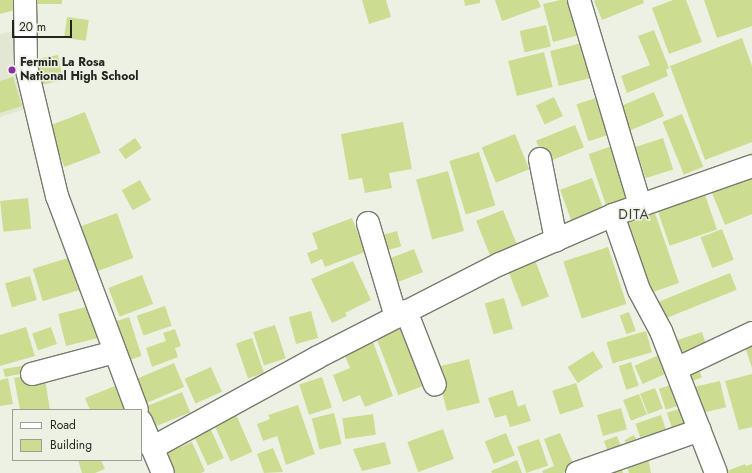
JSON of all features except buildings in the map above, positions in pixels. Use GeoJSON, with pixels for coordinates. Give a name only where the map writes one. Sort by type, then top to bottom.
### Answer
{"type":"FeatureCollection","features":[{"type":"Feature","properties":{"kind":"street"},"geometry":{"type":"LineString","coordinates":[[25,0],[24,16],[26,66],[57,196],[114,352],[137,409]]}},
{"type":"Feature","properties":{"kind":"street"},"geometry":{"type":"LineString","coordinates":[[579,0],[640,205]]}},
{"type":"Feature","properties":{"kind":"street"},"geometry":{"type":"LineString","coordinates":[[540,159],[556,240]]}},
{"type":"Feature","properties":{"kind":"street"},"geometry":{"type":"LineString","coordinates":[[152,448],[318,357],[500,264],[614,215],[752,166]]}},
{"type":"Feature","properties":{"kind":"street"},"geometry":{"type":"LineString","coordinates":[[614,215],[638,290],[661,331],[716,473]]}},
{"type":"Feature","properties":{"kind":"street"},"geometry":{"type":"LineString","coordinates":[[368,223],[401,314],[435,385]]}},
{"type":"Feature","properties":{"kind":"street"},"geometry":{"type":"LineString","coordinates":[[676,369],[752,333]]}},
{"type":"Feature","properties":{"kind":"street"},"geometry":{"type":"LineString","coordinates":[[32,374],[114,352]]}},
{"type":"Feature","properties":{"kind":"street"},"geometry":{"type":"LineString","coordinates":[[142,423],[163,473]]}},
{"type":"Feature","properties":{"kind":"street"},"geometry":{"type":"LineString","coordinates":[[577,473],[700,430]]}},
{"type":"Feature","properties":{"kind":"shaded area","name":"Fermin La Rosa National High School"},"geometry":{"type":"Polygon","coordinates":[[[17,30],[32,107],[0,117],[0,34],[17,30]]]}},
{"type":"Feature","properties":{"kind":"place","name":"Fermin La Rosa National High School"},"geometry":{"type":"Point","coordinates":[12,70]}},
{"type":"Feature","properties":{"kind":"district","name":"DITA"},"geometry":{"type":"Point","coordinates":[634,214]}}]}
